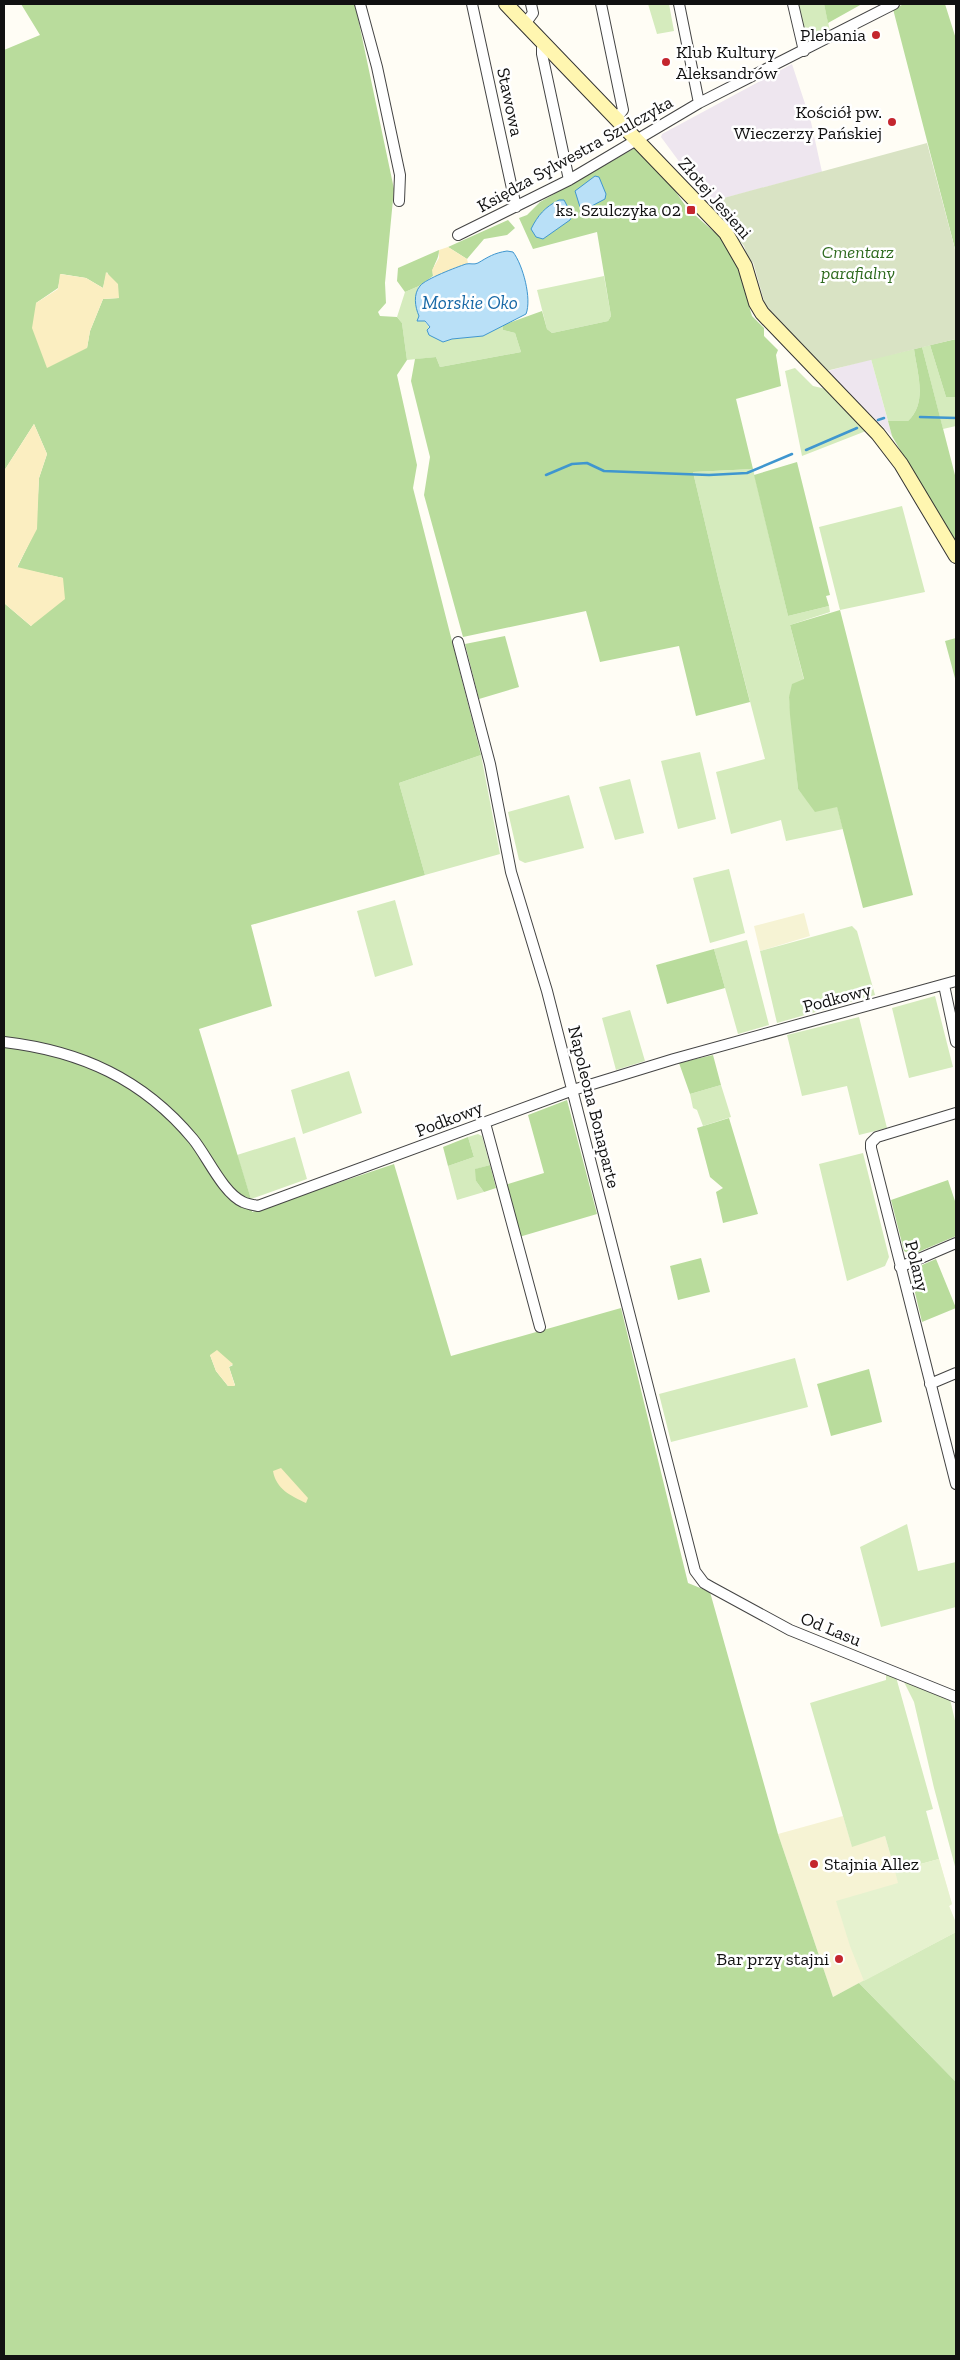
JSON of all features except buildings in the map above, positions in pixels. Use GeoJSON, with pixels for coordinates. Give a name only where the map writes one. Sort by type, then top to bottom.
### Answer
{"type":"FeatureCollection","features":[{"type":"Feature","properties":{"kind":"street"},"geometry":{"type":"LineString","coordinates":[[360,4],[377,67],[400,175],[399,202]]}},
{"type":"Feature","properties":{"kind":"street","name":"Stawowa"},"geometry":{"type":"LineString","coordinates":[[472,4],[516,207]]}},
{"type":"Feature","properties":{"kind":"street","name":"Złotej Jesieni"},"geometry":{"type":"LineString","coordinates":[[506,4],[726,233],[745,266],[759,308],[878,434],[904,470],[956,556]]}},
{"type":"Feature","properties":{"kind":"street"},"geometry":{"type":"LineString","coordinates":[[525,24],[533,13],[531,4]]}},
{"type":"Feature","properties":{"kind":"street"},"geometry":{"type":"LineString","coordinates":[[600,4],[623,110],[616,119]]}},
{"type":"Feature","properties":{"kind":"street"},"geometry":{"type":"LineString","coordinates":[[679,4],[699,103]]}},
{"type":"Feature","properties":{"kind":"street"},"geometry":{"type":"LineString","coordinates":[[792,4],[804,51]]}},
{"type":"Feature","properties":{"kind":"street","name":"Księdza Sylwestra Szulczyka"},"geometry":{"type":"LineString","coordinates":[[458,235],[569,180],[636,140],[652,133],[699,103],[804,51],[874,9],[894,4]]}},
{"type":"Feature","properties":{"kind":"street"},"geometry":{"type":"LineString","coordinates":[[546,45],[542,48],[542,54],[569,180]]}},
{"type":"Feature","properties":{"kind":"street","name":"Napoleona Bonaparte"},"geometry":{"type":"LineString","coordinates":[[458,642],[490,764],[511,872],[547,990],[693,1565],[700,1579]]}},
{"type":"Feature","properties":{"kind":"street","name":"Podkowy"},"geometry":{"type":"LineString","coordinates":[[4,1042],[63,1052],[101,1067],[139,1089],[161,1106],[194,1140],[229,1190],[242,1202],[258,1206],[573,1090],[674,1059],[956,982]]}},
{"type":"Feature","properties":{"kind":"street"},"geometry":{"type":"LineString","coordinates":[[944,985],[956,1042]]}},
{"type":"Feature","properties":{"kind":"street","name":"Polany"},"geometry":{"type":"LineString","coordinates":[[956,1113],[877,1138],[872,1143],[900,1267],[956,1484]]}},
{"type":"Feature","properties":{"kind":"street"},"geometry":{"type":"LineString","coordinates":[[485,1123],[540,1328]]}},
{"type":"Feature","properties":{"kind":"street"},"geometry":{"type":"LineString","coordinates":[[900,1267],[956,1243]]}},
{"type":"Feature","properties":{"kind":"street"},"geometry":{"type":"LineString","coordinates":[[930,1384],[956,1373]]}},
{"type":"Feature","properties":{"kind":"street","name":"Od Lasu"},"geometry":{"type":"LineString","coordinates":[[700,1579],[711,1587],[790,1630],[956,1697]]}},
{"type":"Feature","properties":{"kind":"shaded area"},"geometry":{"type":"Polygon","coordinates":[[[792,64],[811,122],[822,172],[709,202],[661,137],[662,134],[792,64]]]}},
{"type":"Feature","properties":{"kind":"shaded area"},"geometry":{"type":"Polygon","coordinates":[[[871,359],[892,436],[828,371],[871,359]]]}},
{"type":"Feature","properties":{"kind":"shaded area"},"geometry":{"type":"Polygon","coordinates":[[[804,913],[810,936],[760,951],[754,926],[804,913]]]}},
{"type":"Feature","properties":{"kind":"shaded area"},"geometry":{"type":"Polygon","coordinates":[[[843,1816],[852,1846],[885,1836],[895,1871],[939,1859],[952,1904],[949,1906],[956,1923],[956,1932],[833,1997],[778,1834],[843,1816]]]}},
{"type":"Feature","properties":{"kind":"green space"},"geometry":{"type":"Polygon","coordinates":[[[21,4],[355,4],[394,189],[385,283],[386,303],[378,312],[380,316],[397,317],[402,323],[407,360],[397,375],[417,465],[413,488],[481,755],[399,783],[425,875],[251,925],[272,1006],[199,1029],[251,1199],[252,1212],[394,1164],[451,1356],[621,1308],[688,1583],[710,1592],[778,1834],[833,1997],[859,1983],[956,2082],[956,2356],[4,2356],[4,603],[31,626],[63,578],[17,568],[36,529],[39,478],[47,454],[34,424],[4,471],[4,50],[40,35],[21,4]],[[107,272],[103,288],[86,278],[61,274],[58,288],[36,303],[87,348],[90,331],[103,299],[119,298],[107,272]],[[210,1355],[216,1371],[228,1386],[235,1385],[229,1367],[233,1365],[210,1355]]]}},
{"type":"Feature","properties":{"kind":"green space"},"geometry":{"type":"Polygon","coordinates":[[[648,4],[669,4],[674,31],[657,34],[648,4]]]}},
{"type":"Feature","properties":{"kind":"green space"},"geometry":{"type":"Polygon","coordinates":[[[797,4],[824,4],[830,31],[807,43],[797,4]]]}},
{"type":"Feature","properties":{"kind":"green space"},"geometry":{"type":"Polygon","coordinates":[[[824,4],[862,4],[828,23],[824,4]]]}},
{"type":"Feature","properties":{"kind":"green space"},"geometry":{"type":"Polygon","coordinates":[[[904,4],[945,4],[956,39],[956,253],[893,9],[904,4]]]}},
{"type":"Feature","properties":{"kind":"green space","name":"Cmentarz parafialny"},"geometry":{"type":"Polygon","coordinates":[[[927,143],[956,253],[956,339],[826,371],[766,308],[753,262],[749,261],[744,246],[709,202],[927,143]]]}},
{"type":"Feature","properties":{"kind":"green space"},"geometry":{"type":"Polygon","coordinates":[[[635,148],[671,185],[687,208],[721,238],[736,262],[752,316],[764,328],[764,336],[778,350],[776,355],[781,386],[736,399],[753,469],[693,472],[750,702],[696,716],[679,646],[600,662],[586,611],[463,637],[424,495],[430,457],[411,381],[415,359],[436,357],[440,367],[521,352],[515,333],[503,330],[503,325],[542,311],[547,329],[552,333],[608,321],[611,316],[597,232],[533,249],[519,218],[527,215],[540,202],[635,148]]]}},
{"type":"Feature","properties":{"kind":"green space"},"geometry":{"type":"Polygon","coordinates":[[[508,220],[515,228],[507,235],[484,239],[467,259],[448,247],[508,220]]]}},
{"type":"Feature","properties":{"kind":"green space"},"geometry":{"type":"Polygon","coordinates":[[[439,250],[433,269],[433,276],[419,286],[405,292],[397,281],[398,268],[439,250]]]}},
{"type":"Feature","properties":{"kind":"green space"},"geometry":{"type":"Polygon","coordinates":[[[604,276],[611,316],[608,321],[552,333],[547,329],[537,290],[604,276]]]}},
{"type":"Feature","properties":{"kind":"green space"},"geometry":{"type":"Polygon","coordinates":[[[419,286],[417,295],[418,310],[426,323],[443,342],[452,339],[483,336],[503,325],[503,330],[515,333],[521,352],[440,367],[436,357],[407,360],[402,323],[397,317],[405,292],[419,286]]]}},
{"type":"Feature","properties":{"kind":"green space"},"geometry":{"type":"Polygon","coordinates":[[[956,339],[956,397],[946,397],[930,345],[956,339]]]}},
{"type":"Feature","properties":{"kind":"green space"},"geometry":{"type":"Polygon","coordinates":[[[930,345],[946,397],[956,397],[956,426],[943,429],[922,347],[930,345]]]}},
{"type":"Feature","properties":{"kind":"green space"},"geometry":{"type":"Polygon","coordinates":[[[922,347],[956,479],[956,546],[892,436],[888,421],[908,421],[918,405],[920,387],[914,349],[922,347]]]}},
{"type":"Feature","properties":{"kind":"green space"},"geometry":{"type":"Polygon","coordinates":[[[914,349],[920,387],[918,405],[908,421],[888,421],[871,359],[914,349]]]}},
{"type":"Feature","properties":{"kind":"green space"},"geometry":{"type":"Polygon","coordinates":[[[795,368],[813,386],[826,389],[866,431],[802,456],[785,371],[795,368]]]}},
{"type":"Feature","properties":{"kind":"green space"},"geometry":{"type":"Polygon","coordinates":[[[797,462],[830,595],[826,596],[829,606],[788,616],[754,475],[797,462]]]}},
{"type":"Feature","properties":{"kind":"green space"},"geometry":{"type":"Polygon","coordinates":[[[753,469],[788,616],[829,606],[830,612],[790,625],[804,680],[789,697],[798,789],[806,799],[837,806],[843,829],[786,841],[781,820],[731,834],[716,772],[765,759],[719,582],[693,472],[753,469]]]}},
{"type":"Feature","properties":{"kind":"green space"},"geometry":{"type":"Polygon","coordinates":[[[902,506],[925,592],[840,610],[819,527],[902,506]]]}},
{"type":"Feature","properties":{"kind":"green space"},"geometry":{"type":"Polygon","coordinates":[[[840,610],[913,895],[863,908],[837,807],[815,812],[798,789],[790,715],[789,697],[792,684],[804,679],[790,625],[840,610]]]}},
{"type":"Feature","properties":{"kind":"green space"},"geometry":{"type":"Polygon","coordinates":[[[505,636],[519,687],[479,699],[465,644],[505,636]]]}},
{"type":"Feature","properties":{"kind":"green space"},"geometry":{"type":"Polygon","coordinates":[[[956,638],[956,682],[945,641],[956,638]]]}},
{"type":"Feature","properties":{"kind":"green space"},"geometry":{"type":"Polygon","coordinates":[[[700,752],[716,819],[678,829],[661,761],[700,752]]]}},
{"type":"Feature","properties":{"kind":"green space"},"geometry":{"type":"Polygon","coordinates":[[[481,755],[500,854],[425,875],[399,783],[481,755]]]}},
{"type":"Feature","properties":{"kind":"green space"},"geometry":{"type":"Polygon","coordinates":[[[630,779],[644,833],[615,840],[599,787],[630,779]]]}},
{"type":"Feature","properties":{"kind":"green space"},"geometry":{"type":"Polygon","coordinates":[[[569,795],[584,848],[525,863],[519,860],[508,812],[569,795]]]}},
{"type":"Feature","properties":{"kind":"green space"},"geometry":{"type":"Polygon","coordinates":[[[729,869],[745,933],[710,943],[693,878],[729,869]]]}},
{"type":"Feature","properties":{"kind":"green space"},"geometry":{"type":"Polygon","coordinates":[[[395,900],[413,965],[375,977],[357,911],[395,900]]]}},
{"type":"Feature","properties":{"kind":"green space"},"geometry":{"type":"Polygon","coordinates":[[[852,926],[857,931],[875,995],[777,1023],[760,951],[852,926]]]}},
{"type":"Feature","properties":{"kind":"green space"},"geometry":{"type":"Polygon","coordinates":[[[747,940],[769,1025],[738,1034],[714,949],[747,940]]]}},
{"type":"Feature","properties":{"kind":"green space"},"geometry":{"type":"Polygon","coordinates":[[[714,949],[725,988],[667,1004],[656,965],[714,949]]]}},
{"type":"Feature","properties":{"kind":"green space"},"geometry":{"type":"Polygon","coordinates":[[[935,996],[953,1067],[909,1078],[892,1008],[935,996]]]}},
{"type":"Feature","properties":{"kind":"green space"},"geometry":{"type":"Polygon","coordinates":[[[630,1010],[645,1061],[616,1070],[602,1018],[630,1010]]]}},
{"type":"Feature","properties":{"kind":"green space"},"geometry":{"type":"Polygon","coordinates":[[[859,1017],[887,1128],[859,1135],[847,1086],[802,1096],[787,1035],[859,1017]]]}},
{"type":"Feature","properties":{"kind":"green space"},"geometry":{"type":"Polygon","coordinates":[[[713,1055],[721,1085],[690,1094],[679,1063],[713,1055]]]}},
{"type":"Feature","properties":{"kind":"green space"},"geometry":{"type":"Polygon","coordinates":[[[349,1071],[362,1113],[303,1134],[291,1090],[349,1071]]]}},
{"type":"Feature","properties":{"kind":"green space"},"geometry":{"type":"Polygon","coordinates":[[[721,1085],[731,1117],[703,1126],[697,1110],[693,1108],[690,1094],[721,1085]]]}},
{"type":"Feature","properties":{"kind":"green space"},"geometry":{"type":"Polygon","coordinates":[[[567,1100],[597,1214],[519,1237],[505,1185],[544,1173],[528,1115],[567,1100]]]}},
{"type":"Feature","properties":{"kind":"green space"},"geometry":{"type":"Polygon","coordinates":[[[729,1118],[758,1214],[723,1223],[716,1192],[723,1188],[710,1177],[697,1128],[729,1118]]]}},
{"type":"Feature","properties":{"kind":"green space"},"geometry":{"type":"Polygon","coordinates":[[[478,1134],[482,1136],[490,1165],[476,1169],[476,1181],[484,1192],[457,1200],[448,1166],[474,1157],[468,1137],[478,1134]]]}},
{"type":"Feature","properties":{"kind":"green space"},"geometry":{"type":"Polygon","coordinates":[[[295,1137],[307,1179],[251,1199],[237,1155],[295,1137]]]}},
{"type":"Feature","properties":{"kind":"green space"},"geometry":{"type":"Polygon","coordinates":[[[468,1137],[474,1157],[448,1166],[443,1147],[468,1137]]]}},
{"type":"Feature","properties":{"kind":"green space"},"geometry":{"type":"Polygon","coordinates":[[[863,1153],[889,1257],[885,1266],[847,1281],[819,1164],[863,1153]]]}},
{"type":"Feature","properties":{"kind":"green space"},"geometry":{"type":"Polygon","coordinates":[[[490,1165],[496,1188],[484,1192],[476,1181],[475,1169],[490,1165]]]}},
{"type":"Feature","properties":{"kind":"green space"},"geometry":{"type":"Polygon","coordinates":[[[948,1180],[956,1204],[956,1236],[911,1255],[904,1251],[891,1200],[948,1180]]]}},
{"type":"Feature","properties":{"kind":"green space"},"geometry":{"type":"Polygon","coordinates":[[[701,1258],[710,1292],[678,1300],[670,1266],[701,1258]]]}},
{"type":"Feature","properties":{"kind":"green space"},"geometry":{"type":"Polygon","coordinates":[[[936,1259],[956,1308],[922,1322],[911,1276],[915,1268],[936,1259]]]}},
{"type":"Feature","properties":{"kind":"green space"},"geometry":{"type":"Polygon","coordinates":[[[795,1358],[808,1407],[671,1442],[659,1394],[795,1358]]]}},
{"type":"Feature","properties":{"kind":"green space"},"geometry":{"type":"Polygon","coordinates":[[[869,1369],[882,1422],[831,1436],[817,1384],[869,1369]]]}},
{"type":"Feature","properties":{"kind":"green space"},"geometry":{"type":"Polygon","coordinates":[[[907,1524],[918,1571],[956,1562],[956,1607],[881,1627],[860,1547],[907,1524]]]}},
{"type":"Feature","properties":{"kind":"green space"},"geometry":{"type":"Polygon","coordinates":[[[886,1674],[896,1677],[933,1809],[926,1811],[939,1859],[895,1871],[885,1836],[852,1847],[810,1703],[886,1680],[886,1674]]]}},
{"type":"Feature","properties":{"kind":"green space"},"geometry":{"type":"Polygon","coordinates":[[[903,1680],[950,1699],[956,1725],[956,1870],[914,1702],[903,1680]]]}},
{"type":"Feature","properties":{"kind":"green space"},"geometry":{"type":"Polygon","coordinates":[[[939,1859],[952,1904],[949,1906],[956,1923],[956,1932],[864,1981],[850,1946],[836,1901],[898,1883],[895,1871],[939,1859]]]}},
{"type":"Feature","properties":{"kind":"green space"},"geometry":{"type":"Polygon","coordinates":[[[956,1932],[956,2082],[859,1983],[956,1932]]]}},
{"type":"Feature","properties":{"kind":"sand"},"geometry":{"type":"Polygon","coordinates":[[[448,247],[467,259],[468,263],[434,279],[432,270],[439,258],[439,250],[448,247]]]}},
{"type":"Feature","properties":{"kind":"sand"},"geometry":{"type":"Polygon","coordinates":[[[106,272],[118,284],[119,298],[103,299],[90,331],[87,348],[47,368],[32,328],[36,303],[58,289],[60,274],[86,278],[103,288],[106,272]]]}},
{"type":"Feature","properties":{"kind":"sand"},"geometry":{"type":"Polygon","coordinates":[[[34,424],[47,454],[39,478],[37,529],[17,567],[63,578],[65,599],[31,626],[4,603],[4,471],[34,424]]]}},
{"type":"Feature","properties":{"kind":"sand"},"geometry":{"type":"Polygon","coordinates":[[[217,1350],[233,1364],[229,1367],[235,1386],[228,1386],[216,1371],[210,1355],[217,1350]]]}},
{"type":"Feature","properties":{"kind":"sand"},"geometry":{"type":"Polygon","coordinates":[[[281,1468],[308,1498],[306,1503],[290,1495],[277,1483],[273,1471],[281,1468]]]}},
{"type":"Feature","properties":{"kind":"water"},"geometry":{"type":"Polygon","coordinates":[[[595,176],[599,177],[606,194],[605,199],[584,210],[580,207],[575,191],[595,176]]]}},
{"type":"Feature","properties":{"kind":"water"},"geometry":{"type":"Polygon","coordinates":[[[559,200],[564,200],[572,215],[570,220],[543,239],[536,237],[531,229],[536,220],[542,212],[559,200]]]}},
{"type":"Feature","properties":{"kind":"water","name":"Morskie Oko"},"geometry":{"type":"Polygon","coordinates":[[[507,251],[513,252],[517,258],[526,282],[528,308],[526,314],[483,336],[452,339],[443,342],[429,335],[427,330],[430,327],[425,321],[417,321],[419,316],[416,297],[420,286],[449,270],[466,264],[476,264],[495,254],[507,251]]]}},
{"type":"Feature","properties":{"kind":"waterway"},"geometry":{"type":"LineString","coordinates":[[920,417],[956,418]]}},
{"type":"Feature","properties":{"kind":"waterway"},"geometry":{"type":"LineString","coordinates":[[878,420],[884,418]]}},
{"type":"Feature","properties":{"kind":"waterway"},"geometry":{"type":"LineString","coordinates":[[806,450],[857,428]]}},
{"type":"Feature","properties":{"kind":"waterway"},"geometry":{"type":"LineString","coordinates":[[546,475],[572,464],[587,463],[604,471],[709,475],[747,473],[792,454]]}},
{"type":"Feature","properties":{"kind":"place","name":"Plebania"},"geometry":{"type":"Point","coordinates":[876,35]}},
{"type":"Feature","properties":{"kind":"place","name":"Klub Kultury Aleksandrów"},"geometry":{"type":"Point","coordinates":[666,62]}},
{"type":"Feature","properties":{"kind":"place","name":"Kościół pw. Wieczerzy Pańskiej"},"geometry":{"type":"Point","coordinates":[892,122]}},
{"type":"Feature","properties":{"kind":"place","name":"ks. Szulczyka 02"},"geometry":{"type":"Point","coordinates":[691,210]}},
{"type":"Feature","properties":{"kind":"place","name":"Stajnia Allez"},"geometry":{"type":"Point","coordinates":[814,1864]}},
{"type":"Feature","properties":{"kind":"place","name":"Bar przy stajni"},"geometry":{"type":"Point","coordinates":[839,1959]}}]}
